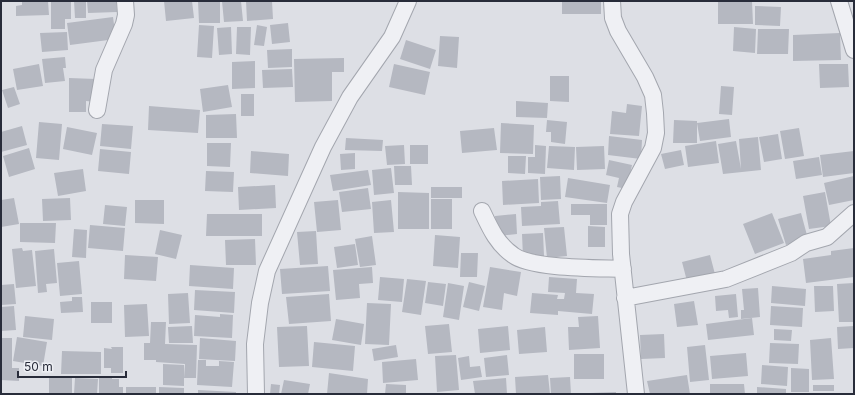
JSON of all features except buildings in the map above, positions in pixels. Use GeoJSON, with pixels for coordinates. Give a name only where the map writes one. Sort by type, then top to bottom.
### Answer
{"type":"FeatureCollection","features":[{"type":"Feature","properties":{"kind":"street"},"geometry":{"type":"LineString","coordinates":[[97,110],[104,70],[124,24],[126,15],[125,1]]}},
{"type":"Feature","properties":{"kind":"street"},"geometry":{"type":"LineString","coordinates":[[256,394],[256,344],[260,303],[267,271],[323,147],[350,97],[392,38],[408,1]]}},
{"type":"Feature","properties":{"kind":"street"},"geometry":{"type":"LineString","coordinates":[[612,1],[613,18],[618,31],[645,77],[653,95],[655,113],[656,133],[653,148],[624,202],[620,214],[621,254],[636,394]]}},
{"type":"Feature","properties":{"kind":"street"},"geometry":{"type":"LineString","coordinates":[[839,1],[854,50]]}},
{"type":"Feature","properties":{"kind":"street"},"geometry":{"type":"LineString","coordinates":[[482,211],[491,231],[502,246],[514,256],[526,262],[623,270]]}},
{"type":"Feature","properties":{"kind":"street"},"geometry":{"type":"LineString","coordinates":[[625,298],[726,279],[791,253],[806,243],[827,236],[854,213]]}}]}
